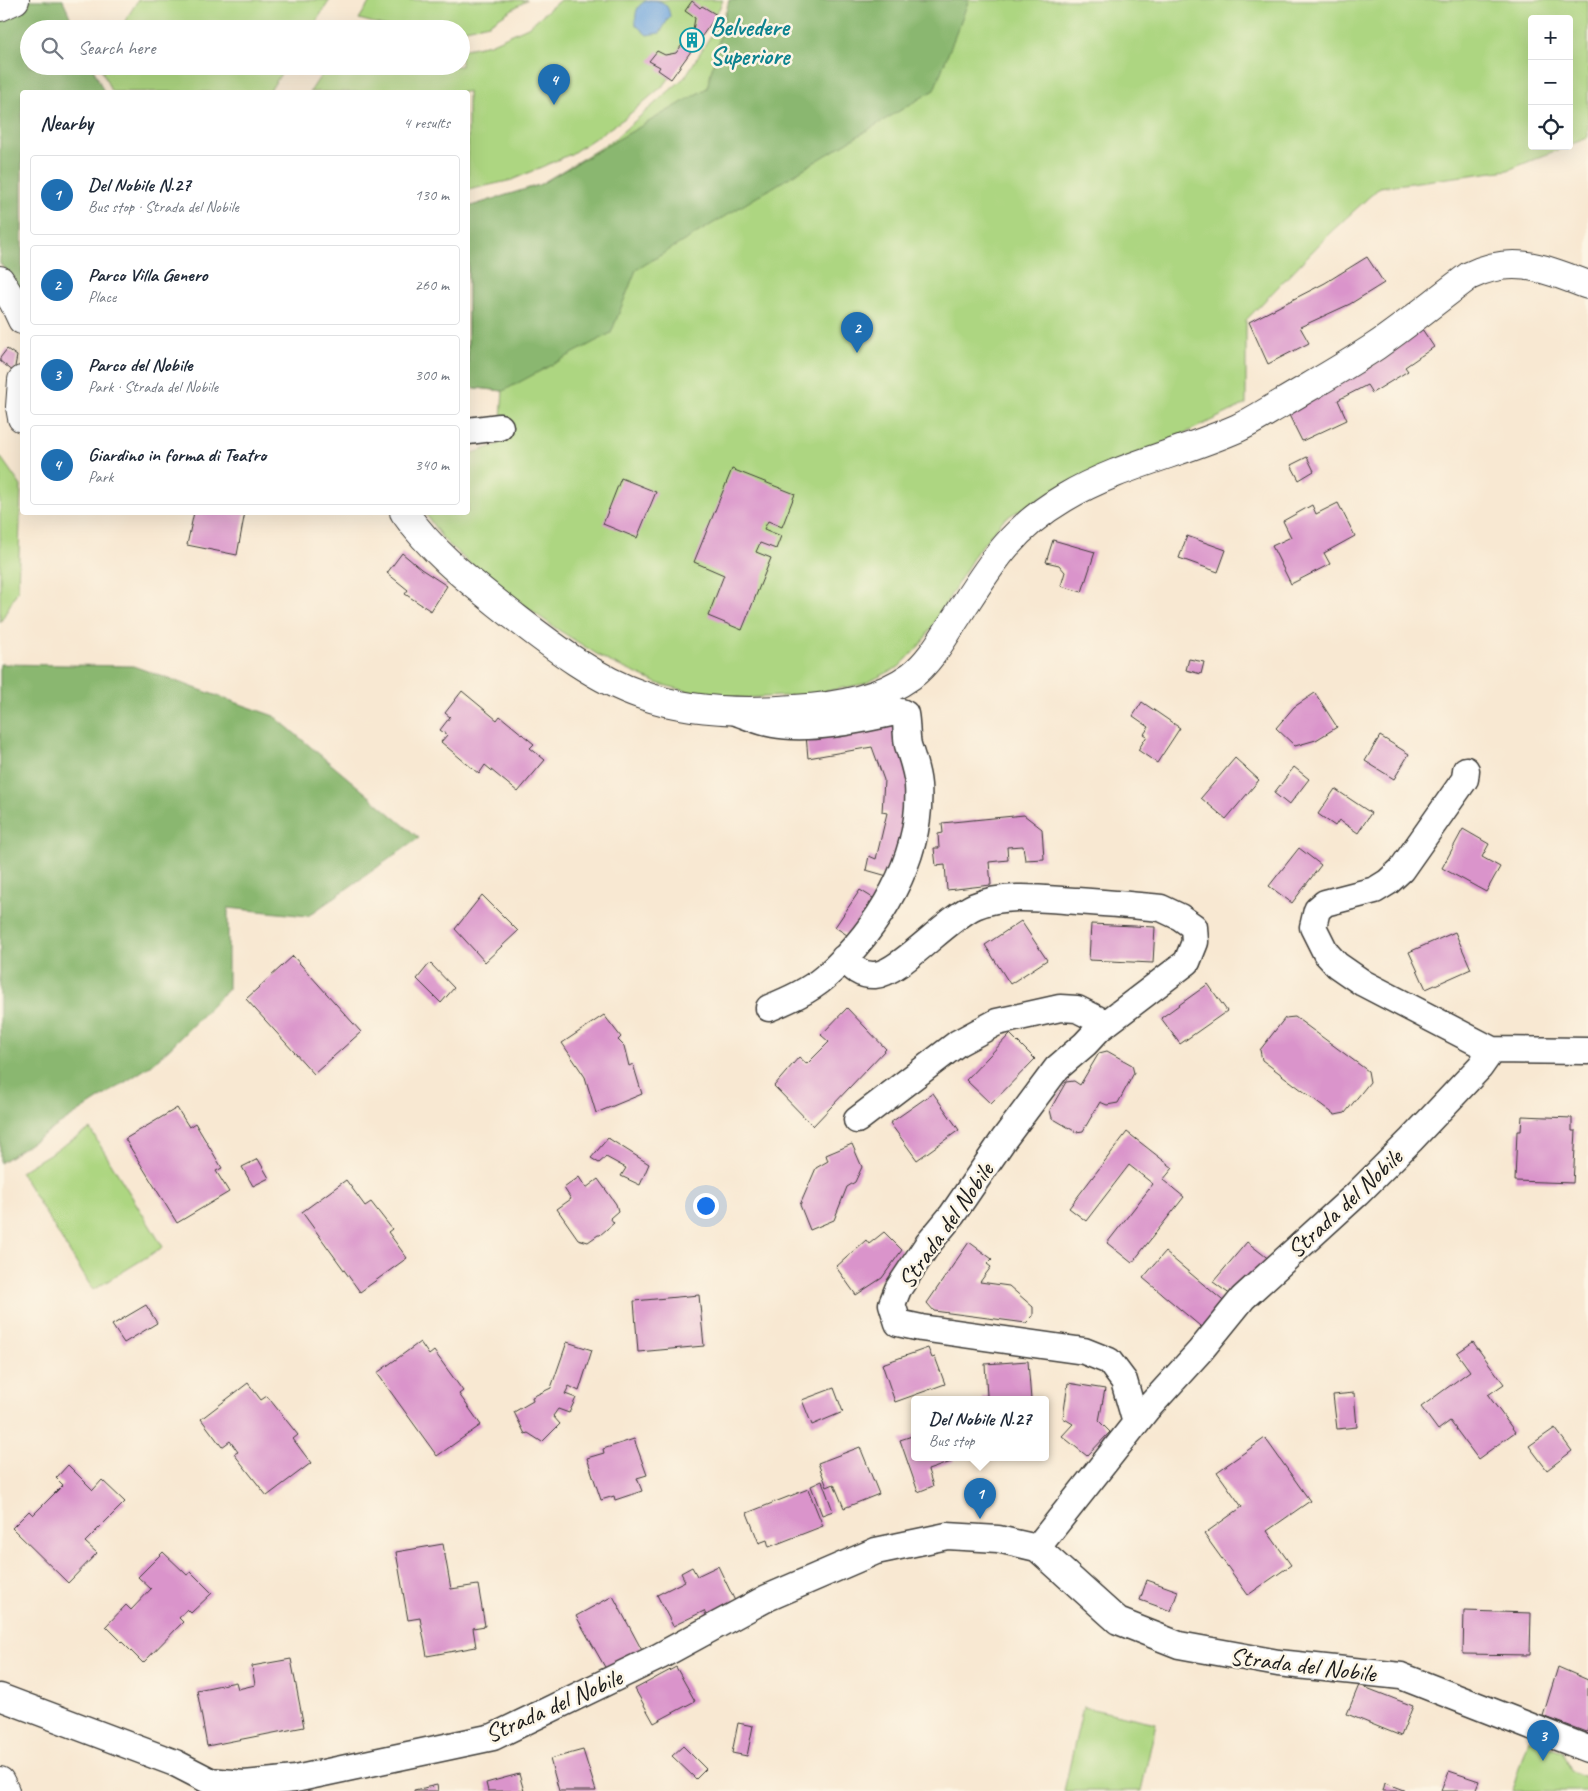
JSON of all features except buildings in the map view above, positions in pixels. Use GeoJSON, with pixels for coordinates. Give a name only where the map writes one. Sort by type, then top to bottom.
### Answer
{"type":"FeatureCollection","features":[{"type":"Feature","properties":{"kind":"street"},"geometry":{"type":"LineString","coordinates":[[0,7],[15,0]]}},
{"type":"Feature","properties":{"kind":"street"},"geometry":{"type":"LineString","coordinates":[[406,515],[418,532],[444,559],[538,634],[583,665],[639,695],[674,704],[734,711],[817,708],[856,701],[893,687],[912,675],[927,661],[999,553],[1015,535],[1038,515],[1066,497],[1092,483],[1238,428],[1267,413],[1331,375],[1378,344],[1469,276],[1485,268],[1524,265],[1548,270],[1588,285]]}},
{"type":"Feature","properties":{"kind":"street"},"geometry":{"type":"LineString","coordinates":[[0,280],[20,316]]}},
{"type":"Feature","properties":{"kind":"street"},"geometry":{"type":"LineString","coordinates":[[470,431],[500,427]]}},
{"type":"Feature","properties":{"kind":"street"},"geometry":{"type":"LineString","coordinates":[[734,711],[772,724],[802,726],[847,722],[901,712],[905,714],[908,743],[918,785],[918,806],[908,856],[898,882],[888,900],[852,951],[824,977],[792,998],[769,1008]]}},
{"type":"Feature","properties":{"kind":"street"},"geometry":{"type":"LineString","coordinates":[[1466,770],[1465,779],[1401,870],[1388,882],[1375,890],[1325,903],[1317,910],[1313,927],[1326,953],[1337,965],[1364,984],[1492,1050],[1588,1051]]}},
{"type":"Feature","properties":{"kind":"street","name":"Strada del Nobile"},"geometry":{"type":"LineString","coordinates":[[844,958],[852,968],[863,974],[876,975],[896,967],[959,914],[976,906],[994,901],[1014,899],[1161,908],[1180,917],[1194,927],[1194,942],[1187,962],[1099,1029],[1086,1044],[1057,1068],[1004,1139],[952,1215],[928,1244],[898,1289],[892,1304],[898,1323],[921,1328],[1084,1351],[1109,1361],[1124,1382],[1136,1423]]}},
{"type":"Feature","properties":{"kind":"street"},"geometry":{"type":"LineString","coordinates":[[857,1120],[958,1043],[997,1022],[1060,1008],[1077,1009],[1097,1019],[1099,1029]]}},
{"type":"Feature","properties":{"kind":"street","name":"Strada del Nobile"},"geometry":{"type":"LineString","coordinates":[[1037,1548],[1147,1409],[1200,1351],[1244,1298],[1357,1194],[1411,1140],[1480,1067],[1492,1050]]}},
{"type":"Feature","properties":{"kind":"street","name":"Strada del Nobile"},"geometry":{"type":"LineString","coordinates":[[0,1697],[175,1763],[213,1786],[244,1784],[278,1786],[493,1737],[660,1656],[767,1598],[876,1551],[947,1536],[998,1539],[1037,1548],[1118,1621],[1179,1645],[1278,1664],[1401,1676],[1588,1749]]}},
{"type":"Feature","properties":{"kind":"street"},"geometry":{"type":"LineString","coordinates":[[0,1781],[4,1791]]}},
{"type":"Feature","properties":{"kind":"street"},"geometry":{"type":"LineString","coordinates":[[0,1786],[4,1791]]}},
{"type":"Feature","properties":{"kind":"green space"},"geometry":{"type":"Polygon","coordinates":[[[0,0],[63,0],[71,20],[20,20],[20,75],[96,75],[103,90],[20,90],[20,292],[0,263],[0,0]]]}},
{"type":"Feature","properties":{"kind":"green space"},"geometry":{"type":"Polygon","coordinates":[[[138,0],[330,0],[317,20],[126,20],[138,0]]]}},
{"type":"Feature","properties":{"kind":"green space"},"geometry":{"type":"Polygon","coordinates":[[[371,0],[527,0],[489,24],[470,28],[470,20],[359,19],[371,0]]]}},
{"type":"Feature","properties":{"kind":"green space"},"geometry":{"type":"Polygon","coordinates":[[[560,0],[723,0],[719,9],[665,84],[625,118],[571,154],[512,180],[470,190],[470,90],[311,90],[321,75],[470,75],[470,48],[490,44],[528,27],[560,0]]]}},
{"type":"Feature","properties":{"kind":"green space"},"geometry":{"type":"Polygon","coordinates":[[[729,0],[969,0],[934,90],[636,270],[611,333],[503,391],[470,387],[470,206],[539,185],[707,88],[729,0]]]}},
{"type":"Feature","properties":{"kind":"green space"},"geometry":{"type":"Polygon","coordinates":[[[733,0],[1588,0],[1588,138],[1573,144],[1573,15],[1528,15],[1528,150],[1557,150],[1508,170],[1380,187],[1333,230],[1246,320],[1246,404],[1162,444],[1062,486],[1004,519],[976,553],[922,643],[899,667],[864,684],[806,695],[745,698],[708,696],[659,684],[606,660],[557,629],[483,576],[443,539],[426,515],[470,515],[470,454],[499,444],[503,391],[470,387],[470,206],[539,185],[613,140],[685,77],[733,0]]]}},
{"type":"Feature","properties":{"kind":"green space"},"geometry":{"type":"Polygon","coordinates":[[[104,75],[280,75],[270,90],[111,90],[104,75]]]}},
{"type":"Feature","properties":{"kind":"green space"},"geometry":{"type":"Polygon","coordinates":[[[0,456],[20,485],[20,515],[18,590],[0,623],[0,456]]]}},
{"type":"Feature","properties":{"kind":"green space"},"geometry":{"type":"Polygon","coordinates":[[[0,664],[133,666],[274,716],[419,838],[308,916],[228,908],[228,989],[150,1066],[0,1163],[0,664]]]}},
{"type":"Feature","properties":{"kind":"green space"},"geometry":{"type":"Polygon","coordinates":[[[90,1129],[163,1247],[93,1290],[20,1172],[90,1129]]]}},
{"type":"Feature","properties":{"kind":"green space"},"geometry":{"type":"Polygon","coordinates":[[[1083,1707],[1156,1723],[1141,1791],[1064,1791],[1083,1707]]]}},
{"type":"Feature","properties":{"kind":"green space"},"geometry":{"type":"Polygon","coordinates":[[[1528,1739],[1562,1751],[1570,1771],[1588,1779],[1588,1791],[1512,1791],[1528,1739]]]}},
{"type":"Feature","properties":{"kind":"water"},"geometry":{"type":"Polygon","coordinates":[[[649,0],[664,3],[668,8],[670,16],[660,33],[647,35],[636,25],[636,17],[637,10],[641,4],[649,0]]]}},
{"type":"Feature","properties":{"kind":"place","name":"Belvedere Superiore"},"geometry":{"type":"Point","coordinates":[692,40]}},
{"type":"Feature","properties":{"kind":"place","name":"Giardino in forma di Teatro"},"geometry":{"type":"Point","coordinates":[554,105]}},
{"type":"Feature","properties":{"kind":"place","name":"Parco Villa Genero"},"geometry":{"type":"Point","coordinates":[857,353]}},
{"type":"Feature","properties":{"kind":"place","name":"Del Nobile N.27"},"geometry":{"type":"Point","coordinates":[980,1519]}},
{"type":"Feature","properties":{"kind":"place","name":"Parco del Nobile"},"geometry":{"type":"Point","coordinates":[1543,1761]}}]}
